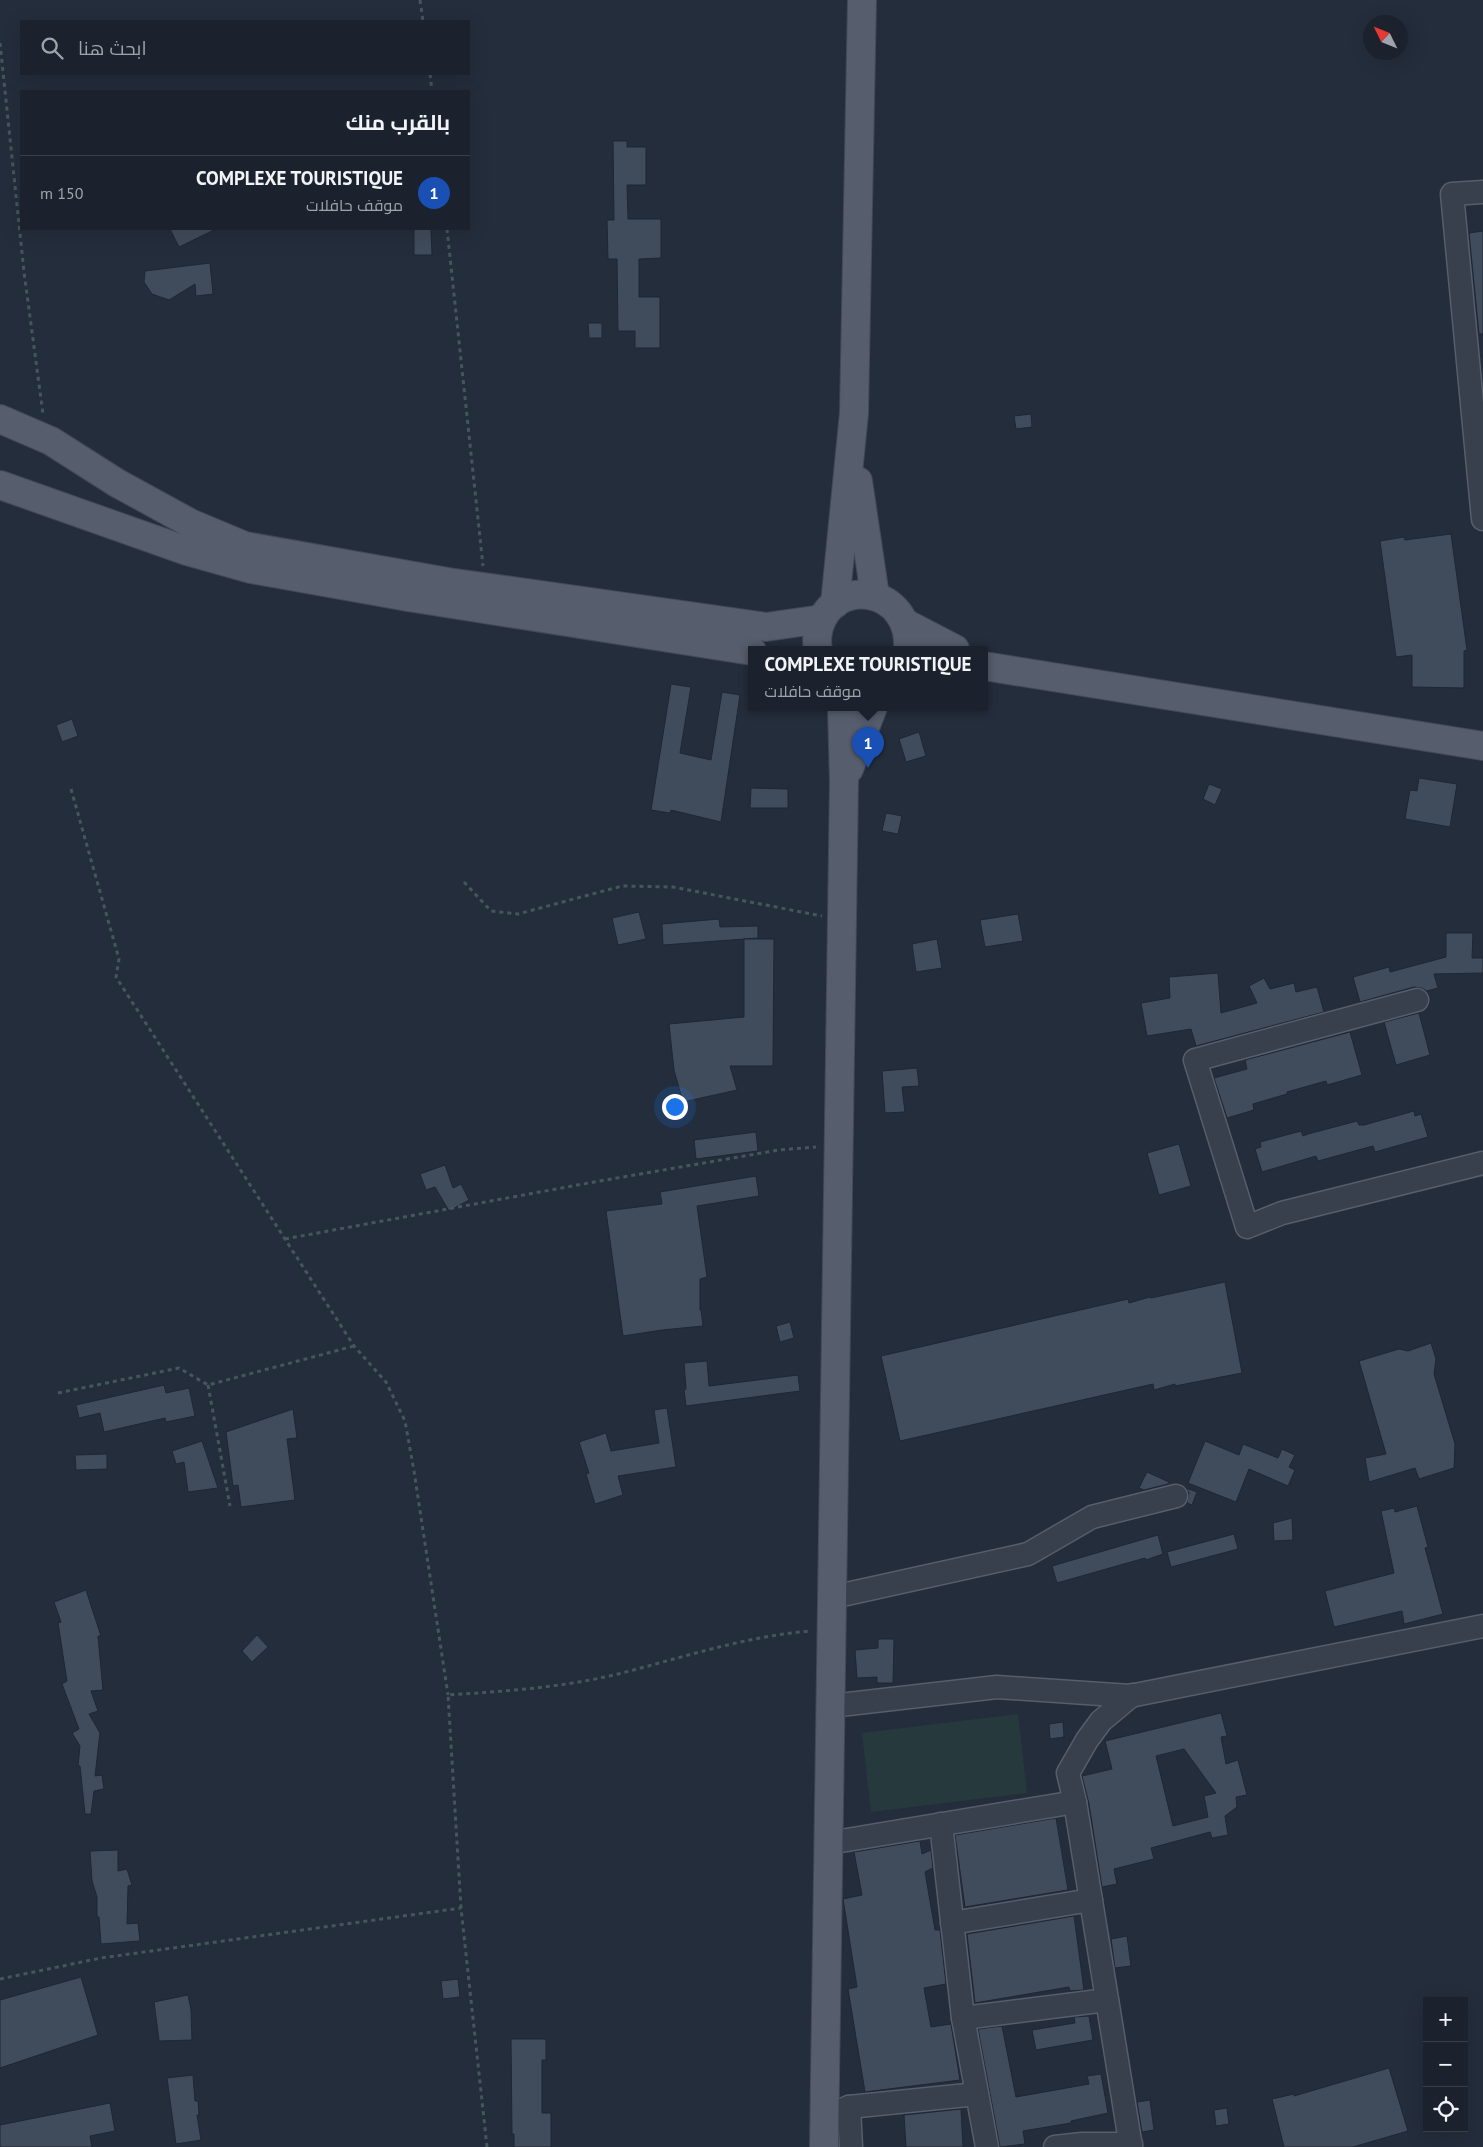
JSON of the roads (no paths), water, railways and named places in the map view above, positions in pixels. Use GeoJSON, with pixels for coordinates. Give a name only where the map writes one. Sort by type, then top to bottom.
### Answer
{"type":"FeatureCollection","features":[{"type":"Feature","properties":{"kind":"main road"},"geometry":{"type":"LineString","coordinates":[[818,646],[817,634],[828,611],[852,442],[862,0]]}},
{"type":"Feature","properties":{"kind":"main road"},"geometry":{"type":"LineString","coordinates":[[0,419],[43,437],[117,483],[190,523],[245,546],[483,587],[766,628],[828,611],[856,595],[875,596],[886,600],[896,608],[906,636],[944,646]]}},
{"type":"Feature","properties":{"kind":"main road"},"geometry":{"type":"LineString","coordinates":[[852,442],[875,596]]}},
{"type":"Feature","properties":{"kind":"main road"},"geometry":{"type":"LineString","coordinates":[[0,485],[187,551],[251,569],[408,598],[748,650]]}},
{"type":"Feature","properties":{"kind":"main road"},"geometry":{"type":"LineString","coordinates":[[991,665],[1202,702],[1366,726],[1483,746]]}},
{"type":"Feature","properties":{"kind":"main road"},"geometry":{"type":"LineString","coordinates":[[824,2147],[837,2112],[829,1843],[844,782],[842,711]]}},
{"type":"Feature","properties":{"kind":"main road"},"geometry":{"type":"LineString","coordinates":[[844,782],[871,711]]}},
{"type":"Feature","properties":{"kind":"street"},"geometry":{"type":"LineString","coordinates":[[1483,192],[1452,194],[1483,519]]}},
{"type":"Feature","properties":{"kind":"street"},"geometry":{"type":"LineString","coordinates":[[1417,1000],[1195,1060],[1247,1227],[1282,1213],[1483,1163]]}},
{"type":"Feature","properties":{"kind":"street"},"geometry":{"type":"LineString","coordinates":[[832,1597],[1028,1554],[1092,1517],[1176,1496]]}},
{"type":"Feature","properties":{"kind":"street"},"geometry":{"type":"LineString","coordinates":[[831,1706],[997,1686],[1132,1696],[1483,1626]]}},
{"type":"Feature","properties":{"kind":"street"},"geometry":{"type":"LineString","coordinates":[[1055,2147],[1082,2144],[1131,2145],[1075,1802],[1068,1773],[1087,1740],[1101,1721],[1132,1696]]}},
{"type":"Feature","properties":{"kind":"street"},"geometry":{"type":"LineString","coordinates":[[829,1843],[1075,1802]]}},
{"type":"Feature","properties":{"kind":"street"},"geometry":{"type":"LineString","coordinates":[[941,1824],[963,2018],[987,2147]]}},
{"type":"Feature","properties":{"kind":"street"},"geometry":{"type":"LineString","coordinates":[[952,1923],[1091,1900]]}},
{"type":"Feature","properties":{"kind":"street"},"geometry":{"type":"LineString","coordinates":[[963,2018],[1107,2000]]}},
{"type":"Feature","properties":{"kind":"street"},"geometry":{"type":"LineString","coordinates":[[851,2147],[837,2112],[977,2094]]}},
{"type":"Feature","properties":{"kind":"place","name":"COMPLEXE TOURISTIQUE"},"geometry":{"type":"Point","coordinates":[868,768]}}]}
